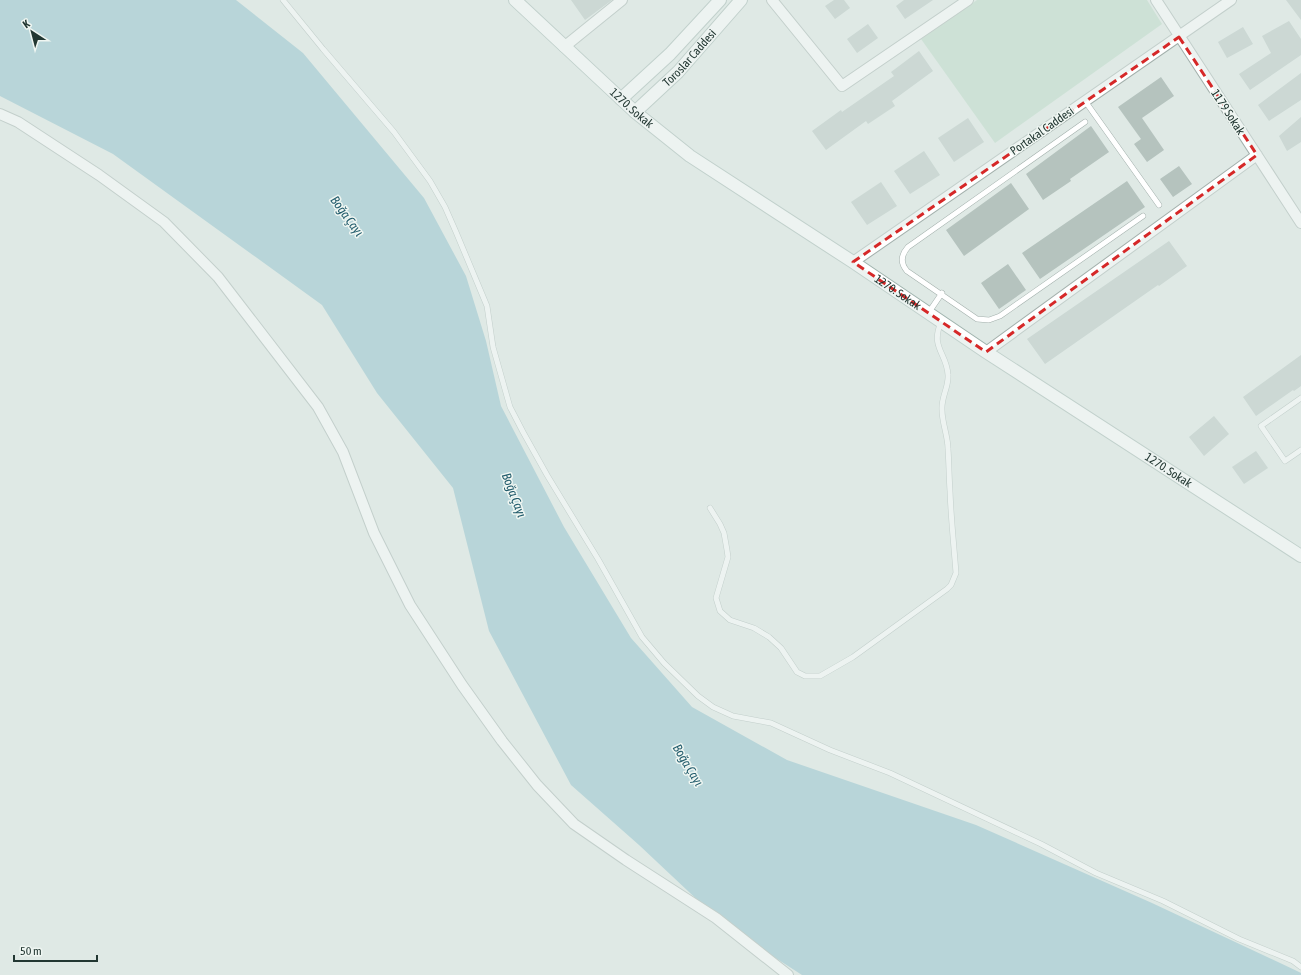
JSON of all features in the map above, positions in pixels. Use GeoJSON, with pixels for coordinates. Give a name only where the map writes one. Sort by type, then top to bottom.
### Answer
{"type":"FeatureCollection","features":[{"type":"Feature","properties":{"kind":"street","name":"1270. Sokak"},"geometry":{"type":"LineString","coordinates":[[515,0],[635,112],[690,156],[853,262],[986,352],[1301,556]]}},
{"type":"Feature","properties":{"kind":"street"},"geometry":{"type":"LineString","coordinates":[[564,47],[622,0]]}},
{"type":"Feature","properties":{"kind":"street","name":"Toroslar Caddesi"},"geometry":{"type":"LineString","coordinates":[[621,99],[670,54],[720,0]]}},
{"type":"Feature","properties":{"kind":"street","name":"Toroslar Caddesi"},"geometry":{"type":"LineString","coordinates":[[635,112],[678,72],[741,0]]}},
{"type":"Feature","properties":{"kind":"street"},"geometry":{"type":"LineString","coordinates":[[772,0],[842,86],[968,0]]}},
{"type":"Feature","properties":{"kind":"street","name":"1179 Sokak"},"geometry":{"type":"LineString","coordinates":[[1156,0],[1301,223]]}},
{"type":"Feature","properties":{"kind":"street","name":"Portakal Caddesi"},"geometry":{"type":"LineString","coordinates":[[853,262],[1232,0]]}},
{"type":"Feature","properties":{"kind":"street"},"geometry":{"type":"LineString","coordinates":[[0,114],[18,122],[99,175],[158,218],[218,277],[318,407],[343,452],[374,532],[410,605],[462,685],[502,741],[537,785],[574,824],[626,860],[716,918],[788,975]]}},
{"type":"Feature","properties":{"kind":"street"},"geometry":{"type":"LineString","coordinates":[[986,352],[1257,155]]}},
{"type":"Feature","properties":{"kind":"lane"},"geometry":{"type":"LineString","coordinates":[[283,0],[394,132],[430,181],[445,207],[487,306],[494,346],[510,407],[523,432],[642,637],[664,663],[698,696],[713,707],[733,716],[771,723],[830,750],[890,773],[1041,844],[1096,873],[1163,901],[1239,939],[1293,961],[1301,967]]}},
{"type":"Feature","properties":{"kind":"lane"},"geometry":{"type":"LineString","coordinates":[[1086,101],[1159,205]]}},
{"type":"Feature","properties":{"kind":"lane"},"geometry":{"type":"LineString","coordinates":[[1086,122],[904,250],[902,259],[907,271],[977,319],[995,319],[1143,216]]}},
{"type":"Feature","properties":{"kind":"lane"},"geometry":{"type":"LineString","coordinates":[[928,313],[942,294]]}},
{"type":"Feature","properties":{"kind":"lane"},"geometry":{"type":"LineString","coordinates":[[710,508],[720,524],[728,557],[716,598],[720,611],[730,620],[754,628],[769,637],[781,648],[797,672],[805,676],[815,677],[825,674],[860,652],[947,589],[951,585],[956,573],[948,447],[942,409],[943,396],[948,384],[948,370],[944,358],[940,353],[937,339],[941,322]]}},
{"type":"Feature","properties":{"kind":"lane"},"geometry":{"type":"LineString","coordinates":[[1301,398],[1261,426],[1285,461],[1301,450]]}},
{"type":"Feature","properties":{"kind":"highlighted area"},"geometry":{"type":"Polygon","coordinates":[[[1179,37],[1257,155],[986,352],[853,262],[1179,37]]]}},
{"type":"Feature","properties":{"kind":"green space"},"geometry":{"type":"Polygon","coordinates":[[[977,0],[1147,0],[1162,24],[995,143],[921,39],[977,0]]]}},
{"type":"Feature","properties":{"kind":"water","name":"Boğa Çayı"},"geometry":{"type":"Polygon","coordinates":[[[0,0],[236,0],[303,53],[424,198],[466,276],[486,341],[501,406],[564,527],[631,638],[692,707],[787,760],[976,825],[1152,903],[1297,971],[1301,973],[1301,975],[802,975],[754,944],[706,908],[639,845],[571,785],[489,631],[453,488],[377,393],[322,305],[113,154],[0,96],[0,0]]]}},
{"type":"Feature","properties":{"kind":"building"},"geometry":{"type":"Polygon","coordinates":[[[571,0],[612,0],[585,20],[571,0]]]}},
{"type":"Feature","properties":{"kind":"building"},"geometry":{"type":"Polygon","coordinates":[[[834,0],[844,0],[850,8],[835,19],[825,6],[834,0]]]}},
{"type":"Feature","properties":{"kind":"building"},"geometry":{"type":"Polygon","coordinates":[[[904,0],[933,0],[905,19],[896,6],[904,0]]]}},
{"type":"Feature","properties":{"kind":"building"},"geometry":{"type":"Polygon","coordinates":[[[1286,0],[1301,0],[1301,20],[1286,0]]]}},
{"type":"Feature","properties":{"kind":"building"},"geometry":{"type":"Polygon","coordinates":[[[1289,21],[1301,39],[1301,55],[1250,90],[1239,74],[1271,53],[1262,36],[1289,21]]]}},
{"type":"Feature","properties":{"kind":"building"},"geometry":{"type":"Polygon","coordinates":[[[868,24],[878,38],[857,53],[847,39],[868,24]]]}},
{"type":"Feature","properties":{"kind":"building"},"geometry":{"type":"Polygon","coordinates":[[[1243,27],[1253,44],[1227,58],[1218,42],[1243,27]]]}},
{"type":"Feature","properties":{"kind":"building"},"geometry":{"type":"Polygon","coordinates":[[[919,51],[933,71],[892,101],[895,106],[868,124],[866,121],[826,150],[812,131],[841,110],[842,112],[894,76],[891,72],[919,51]]]}},
{"type":"Feature","properties":{"kind":"building"},"geometry":{"type":"Polygon","coordinates":[[[1301,73],[1301,100],[1269,121],[1258,105],[1301,73]]]}},
{"type":"Feature","properties":{"kind":"building"},"geometry":{"type":"Polygon","coordinates":[[[1161,77],[1174,96],[1142,118],[1164,150],[1147,162],[1134,144],[1141,139],[1118,107],[1161,77]]]}},
{"type":"Feature","properties":{"kind":"building"},"geometry":{"type":"Polygon","coordinates":[[[1301,117],[1301,142],[1287,151],[1279,136],[1301,117]]]}},
{"type":"Feature","properties":{"kind":"building"},"geometry":{"type":"Polygon","coordinates":[[[968,118],[984,142],[954,162],[938,138],[968,118]]]}},
{"type":"Feature","properties":{"kind":"building"},"geometry":{"type":"Polygon","coordinates":[[[1091,126],[1109,152],[1043,200],[1026,174],[1091,126]]]}},
{"type":"Feature","properties":{"kind":"building"},"geometry":{"type":"Polygon","coordinates":[[[924,151],[940,175],[910,194],[894,171],[924,151]]]}},
{"type":"Feature","properties":{"kind":"building"},"geometry":{"type":"Polygon","coordinates":[[[1179,166],[1192,184],[1173,197],[1160,179],[1179,166]]]}},
{"type":"Feature","properties":{"kind":"building"},"geometry":{"type":"Polygon","coordinates":[[[1127,181],[1145,207],[1040,279],[1022,253],[1127,181]]]}},
{"type":"Feature","properties":{"kind":"building"},"geometry":{"type":"Polygon","coordinates":[[[881,182],[897,206],[867,225],[851,202],[881,182]]]}},
{"type":"Feature","properties":{"kind":"building"},"geometry":{"type":"Polygon","coordinates":[[[1011,183],[1029,209],[964,256],[946,230],[1011,183]]]}},
{"type":"Feature","properties":{"kind":"building"},"geometry":{"type":"Polygon","coordinates":[[[1169,241],[1187,266],[1045,364],[1027,339],[1169,241]]]}},
{"type":"Feature","properties":{"kind":"building"},"geometry":{"type":"Polygon","coordinates":[[[1008,264],[1026,290],[999,309],[981,283],[1008,264]]]}},
{"type":"Feature","properties":{"kind":"building"},"geometry":{"type":"Polygon","coordinates":[[[1301,355],[1301,386],[1256,416],[1243,397],[1301,355]]]}},
{"type":"Feature","properties":{"kind":"building"},"geometry":{"type":"Polygon","coordinates":[[[1214,416],[1229,434],[1204,456],[1189,437],[1214,416]]]}},
{"type":"Feature","properties":{"kind":"building"},"geometry":{"type":"Polygon","coordinates":[[[1256,451],[1268,468],[1244,484],[1232,467],[1256,451]]]}}]}
